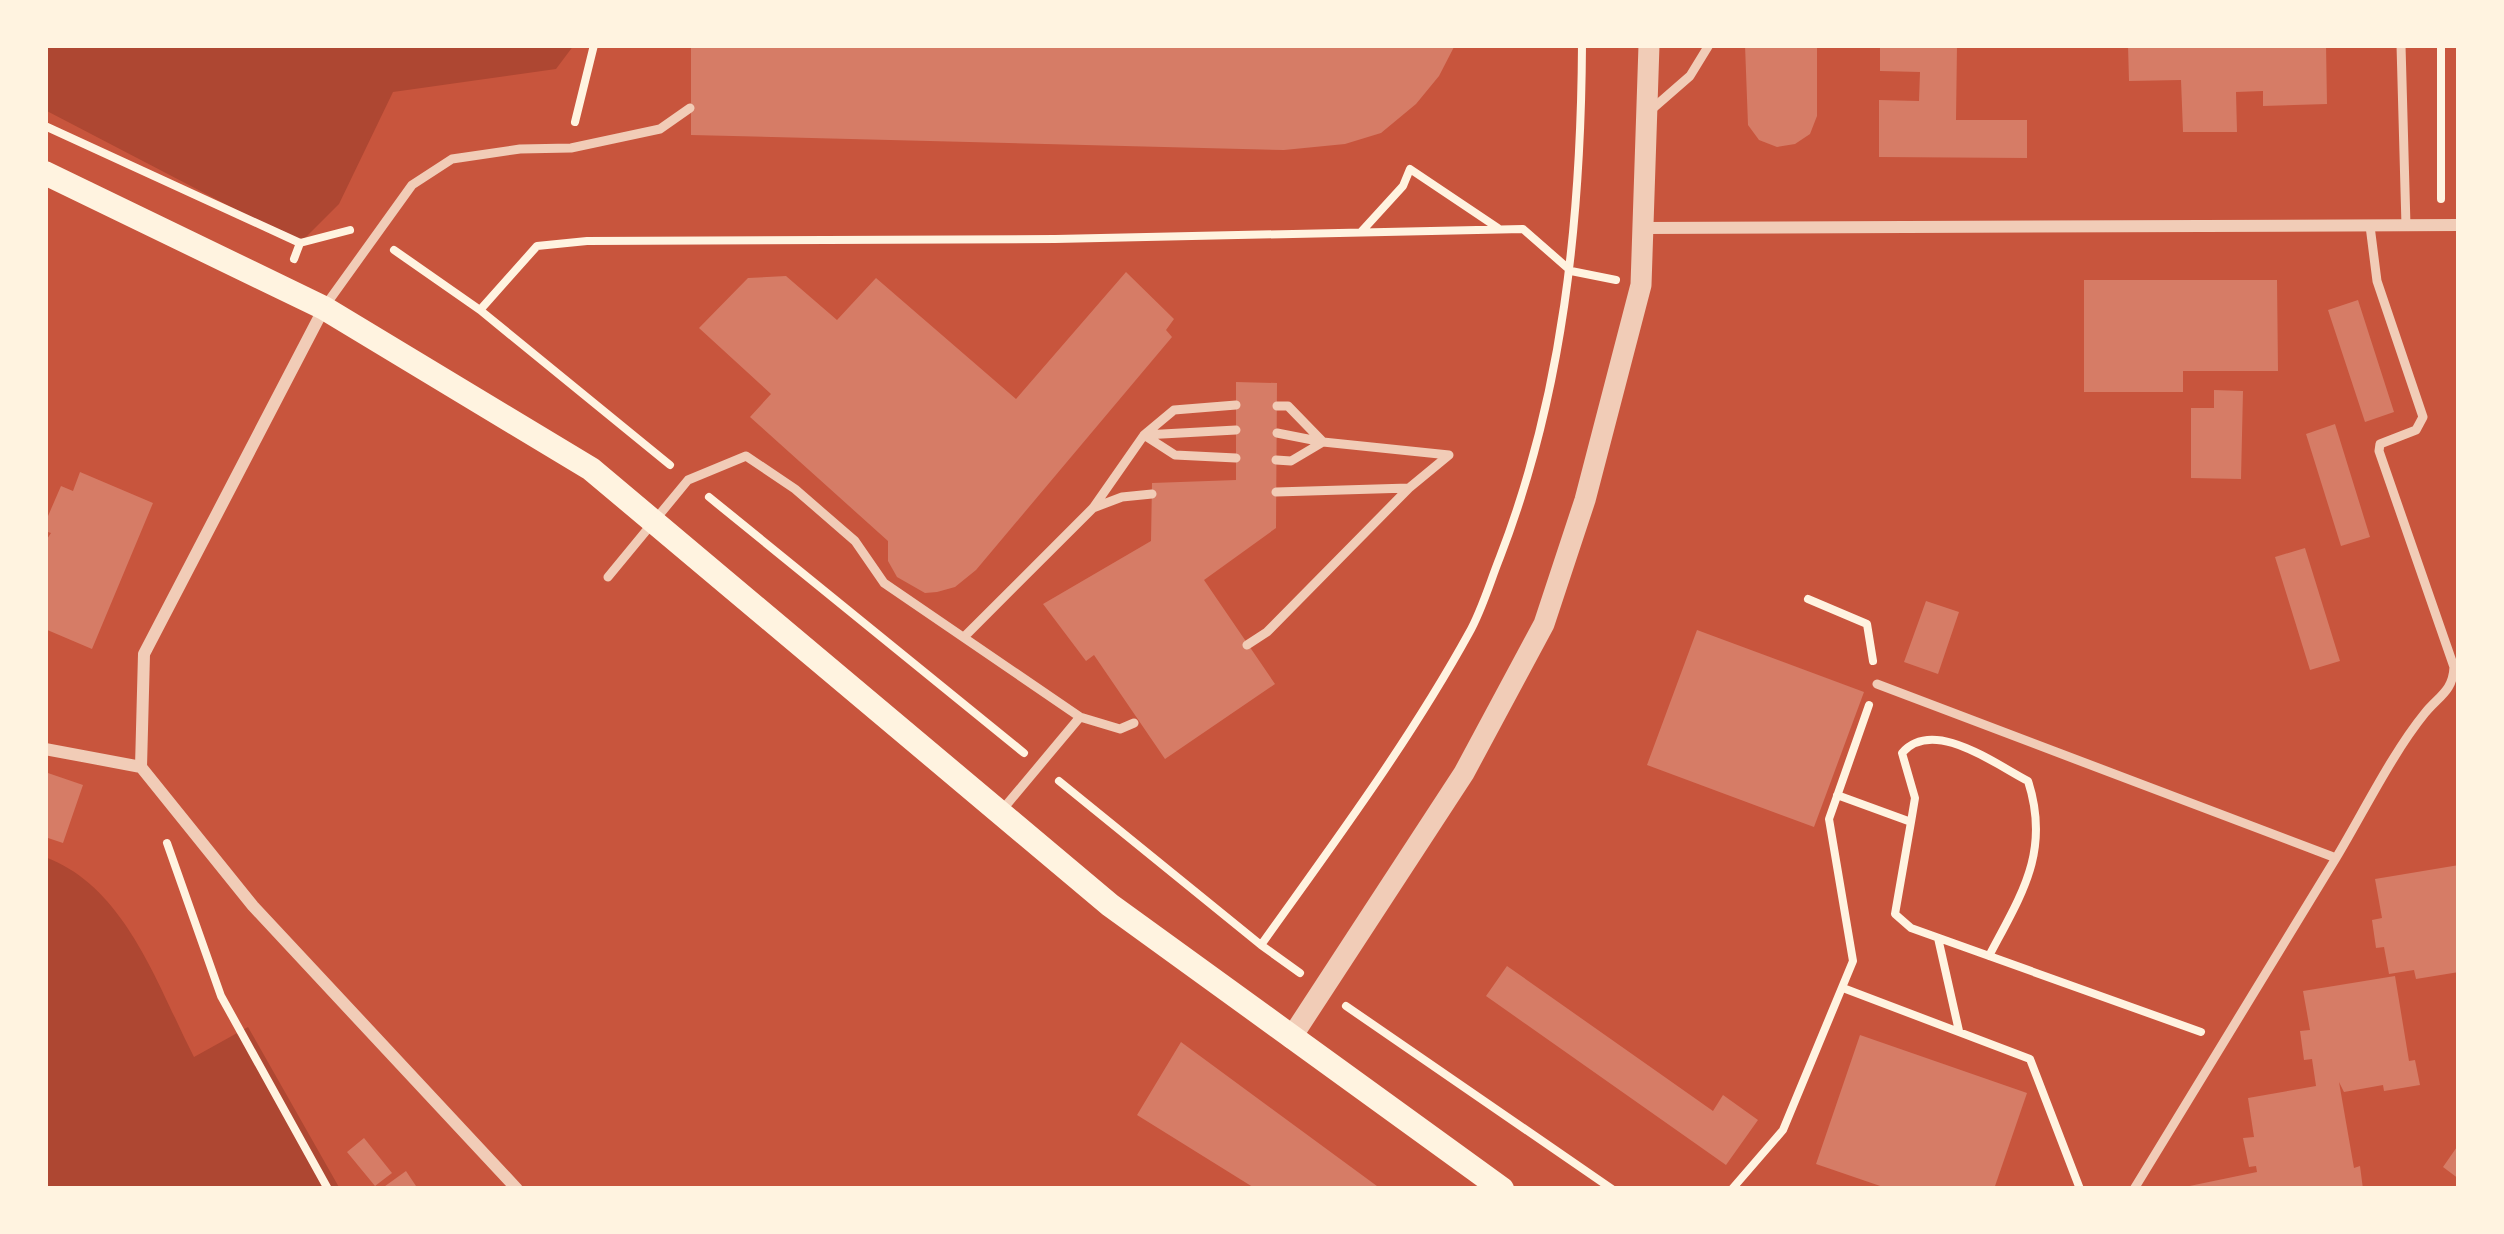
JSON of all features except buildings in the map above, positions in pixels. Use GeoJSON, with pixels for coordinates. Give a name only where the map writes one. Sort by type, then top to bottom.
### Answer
{"type":"FeatureCollection","features":[{"type":"Feature","properties":{"kind":"main road"},"geometry":{"type":"LineString","coordinates":[[45,173],[284,286],[591,469],[1110,905],[1502,1189]]}},
{"type":"Feature","properties":{"kind":"street"},"geometry":{"type":"LineString","coordinates":[[1291,1038],[1464,773],[1544,624],[1585,500],[1641,285],[1648,45]]}},
{"type":"Feature","properties":{"kind":"street"},"geometry":{"type":"LineString","coordinates":[[1644,229],[2459,225]]}},
{"type":"Feature","properties":{"kind":"street"},"geometry":{"type":"LineString","coordinates":[[324,308],[144,654],[141,767],[253,906],[517,1189]]}},
{"type":"Feature","properties":{"kind":"street"},"geometry":{"type":"LineString","coordinates":[[45,749],[141,767]]}},
{"type":"Feature","properties":{"kind":"lane"},"geometry":{"type":"LineString","coordinates":[[1647,114],[1690,76],[1709,45]]}},
{"type":"Feature","properties":{"kind":"lane"},"geometry":{"type":"LineString","coordinates":[[2401,45],[2406,226]]}},
{"type":"Feature","properties":{"kind":"lane"},"geometry":{"type":"LineString","coordinates":[[324,308],[412,185],[452,159],[520,149],[571,148],[660,129],[690,109]]}},
{"type":"Feature","properties":{"kind":"lane"},"geometry":{"type":"LineString","coordinates":[[2134,1189],[2424,714],[2451,687],[2454,677],[2379,451],[2386,440],[2416,430],[2423,417],[2377,280],[2370,226]]}},
{"type":"Feature","properties":{"kind":"lane"},"geometry":{"type":"LineString","coordinates":[[965,636],[1093,508],[1144,435],[1174,410],[1236,405]]}},
{"type":"Feature","properties":{"kind":"lane"},"geometry":{"type":"LineString","coordinates":[[1277,406],[1288,406],[1323,442]]}},
{"type":"Feature","properties":{"kind":"lane"},"geometry":{"type":"LineString","coordinates":[[1144,435],[1235,430]]}},
{"type":"Feature","properties":{"kind":"lane"},"geometry":{"type":"LineString","coordinates":[[1247,645],[1267,632],[1408,488],[1449,455],[1276,433]]}},
{"type":"Feature","properties":{"kind":"lane"},"geometry":{"type":"LineString","coordinates":[[1144,435],[1174,455],[1236,458]]}},
{"type":"Feature","properties":{"kind":"lane"},"geometry":{"type":"LineString","coordinates":[[1276,460],[1291,460],[1323,442]]}},
{"type":"Feature","properties":{"kind":"lane"},"geometry":{"type":"LineString","coordinates":[[608,577],[688,480],[746,456],[855,541],[884,583],[1080,717],[1120,729],[1134,723]]}},
{"type":"Feature","properties":{"kind":"lane"},"geometry":{"type":"LineString","coordinates":[[1276,492],[1408,488]]}},
{"type":"Feature","properties":{"kind":"lane"},"geometry":{"type":"LineString","coordinates":[[1093,508],[1122,497],[1152,494]]}},
{"type":"Feature","properties":{"kind":"lane"},"geometry":{"type":"LineString","coordinates":[[1877,684],[2336,858]]}},
{"type":"Feature","properties":{"kind":"lane"},"geometry":{"type":"LineString","coordinates":[[999,813],[1080,717]]}},
{"type":"Feature","properties":{"kind":"path"},"geometry":{"type":"LineString","coordinates":[[571,148],[593,45]]}},
{"type":"Feature","properties":{"kind":"path"},"geometry":{"type":"LineString","coordinates":[[1261,946],[1360,806],[1471,630],[1528,484],[1571,271],[1582,45]]}},
{"type":"Feature","properties":{"kind":"path"},"geometry":{"type":"LineString","coordinates":[[2440,45],[2441,225]]}},
{"type":"Feature","properties":{"kind":"path"},"geometry":{"type":"LineString","coordinates":[[45,126],[300,243],[360,227],[480,310],[1261,946],[1612,1189]]}},
{"type":"Feature","properties":{"kind":"path"},"geometry":{"type":"LineString","coordinates":[[1360,232],[1403,186],[1410,169],[1499,229]]}},
{"type":"Feature","properties":{"kind":"path"},"geometry":{"type":"LineString","coordinates":[[480,310],[537,246],[587,241],[1032,239],[1522,229],[1571,271],[1641,285]]}},
{"type":"Feature","properties":{"kind":"path"},"geometry":{"type":"LineString","coordinates":[[284,286],[300,243]]}},
{"type":"Feature","properties":{"kind":"path"},"geometry":{"type":"LineString","coordinates":[[1732,1189],[1783,1130],[1853,961],[1829,819],[1877,684],[1867,624],[1808,599]]}},
{"type":"Feature","properties":{"kind":"path"},"geometry":{"type":"LineString","coordinates":[[1989,956],[2023,891],[2037,851],[2038,811],[2028,782],[1935,737],[1911,743],[1903,753],[1915,798],[1895,914],[1911,928],[1937,938],[2225,1040]]}},
{"type":"Feature","properties":{"kind":"path"},"geometry":{"type":"LineString","coordinates":[[1837,795],[1911,822]]}},
{"type":"Feature","properties":{"kind":"path"},"geometry":{"type":"LineString","coordinates":[[164,835],[221,996],[328,1189]]}},
{"type":"Feature","properties":{"kind":"path"},"geometry":{"type":"LineString","coordinates":[[1937,938],[1959,1032]]}},
{"type":"Feature","properties":{"kind":"path"},"geometry":{"type":"LineString","coordinates":[[1843,988],[2030,1059],[2080,1189]]}},
{"type":"Feature","properties":{"kind":"shaded area"},"geometry":{"type":"Polygon","coordinates":[[[45,45],[574,45],[556,69],[393,92],[339,204],[300,243],[45,110],[45,45]]]}},
{"type":"Feature","properties":{"kind":"shaded area"},"geometry":{"type":"Polygon","coordinates":[[[45,857],[73,871],[118,914],[152,970],[194,1057],[248,1027],[340,1189],[45,1189],[45,857]]]}}]}
